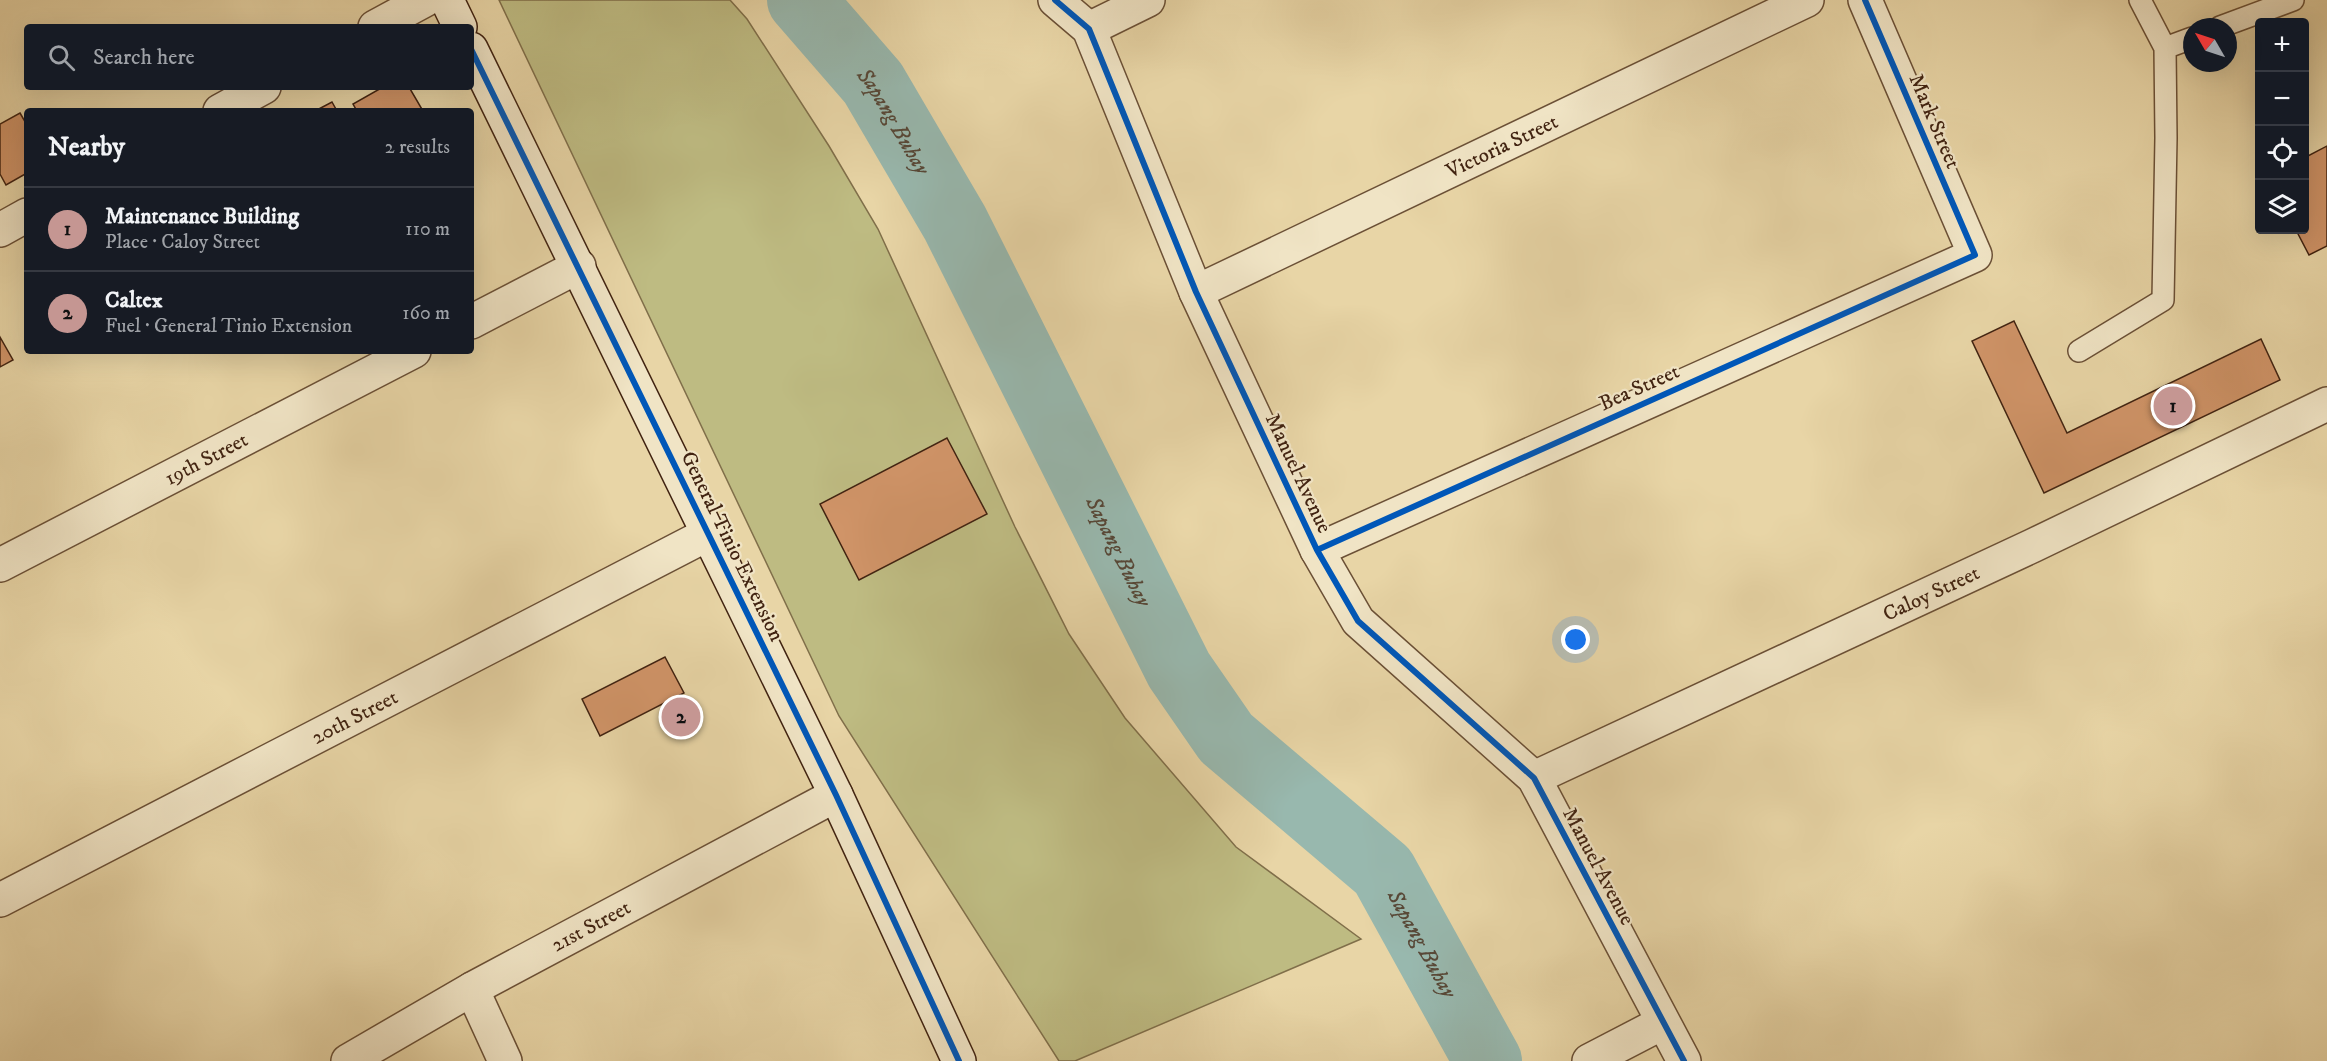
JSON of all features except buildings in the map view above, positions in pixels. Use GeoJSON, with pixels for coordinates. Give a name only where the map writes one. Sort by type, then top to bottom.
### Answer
{"type":"FeatureCollection","features":[{"type":"Feature","properties":{"kind":"street"},"geometry":{"type":"LineString","coordinates":[[381,24],[425,0]]}},
{"type":"Feature","properties":{"kind":"street"},"geometry":{"type":"LineString","coordinates":[[447,0],[459,24]]}},
{"type":"Feature","properties":{"kind":"street","name":"Manuel Avenue"},"geometry":{"type":"LineString","coordinates":[[1055,0],[1089,29],[1196,291],[1317,550],[1358,621],[1534,778],[1684,1061]]}},
{"type":"Feature","properties":{"kind":"street"},"geometry":{"type":"LineString","coordinates":[[1089,29],[1148,0]]}},
{"type":"Feature","properties":{"kind":"street","name":"Victoria Street"},"geometry":{"type":"LineString","coordinates":[[1196,291],[1807,0]]}},
{"type":"Feature","properties":{"kind":"street","name":"Mark Street"},"geometry":{"type":"LineString","coordinates":[[1865,0],[1975,255]]}},
{"type":"Feature","properties":{"kind":"street","name":"General Tinio Extension"},"geometry":{"type":"LineString","coordinates":[[474,55],[836,795],[959,1061]]}},
{"type":"Feature","properties":{"kind":"street"},"geometry":{"type":"LineString","coordinates":[[226,108],[258,90]]}},
{"type":"Feature","properties":{"kind":"street"},"geometry":{"type":"LineString","coordinates":[[0,230],[24,217]]}},
{"type":"Feature","properties":{"kind":"street","name":"Bea Street"},"geometry":{"type":"LineString","coordinates":[[1317,550],[1975,255]]}},
{"type":"Feature","properties":{"kind":"street"},"geometry":{"type":"LineString","coordinates":[[474,320],[579,266]]}},
{"type":"Feature","properties":{"kind":"street","name":"19th Street"},"geometry":{"type":"LineString","coordinates":[[0,566],[408,354]]}},
{"type":"Feature","properties":{"kind":"street","name":"Caloy Street"},"geometry":{"type":"LineString","coordinates":[[1534,778],[2032,546],[2327,404]]}},
{"type":"Feature","properties":{"kind":"street","name":"20th Street"},"geometry":{"type":"LineString","coordinates":[[0,900],[708,534]]}},
{"type":"Feature","properties":{"kind":"street","name":"21st Street"},"geometry":{"type":"LineString","coordinates":[[348,1061],[472,989],[836,795]]}},
{"type":"Feature","properties":{"kind":"street"},"geometry":{"type":"LineString","coordinates":[[472,989],[505,1061]]}},
{"type":"Feature","properties":{"kind":"street"},"geometry":{"type":"LineString","coordinates":[[1589,1061],[1662,1023]]}},
{"type":"Feature","properties":{"kind":"lane"},"geometry":{"type":"LineString","coordinates":[[2079,351],[2163,300],[2166,138],[2164,48],[2140,0]]}},
{"type":"Feature","properties":{"kind":"lane"},"geometry":{"type":"LineString","coordinates":[[2237,21],[2293,0]]}},
{"type":"Feature","properties":{"kind":"lane"},"geometry":{"type":"LineString","coordinates":[[2164,48],[2183,41]]}},
{"type":"Feature","properties":{"kind":"shaded area"},"geometry":{"type":"Polygon","coordinates":[[[499,0],[730,0],[747,19],[829,146],[878,229],[1015,527],[1069,634],[1125,718],[1236,847],[1361,939],[1075,1061],[1059,1061],[839,716],[499,0]]]}},
{"type":"Feature","properties":{"kind":"waterway","name":"Sapang Buhay"},"geometry":{"type":"LineString","coordinates":[[801,0],[873,83],[955,223],[1179,670],[1226,738],[1383,871],[1488,1061]]}},
{"type":"Feature","properties":{"kind":"cycle path"},"geometry":{"type":"LineString","coordinates":[[1055,0],[1089,29],[1196,292],[1317,550],[1358,621],[1534,778],[1684,1061]]}},
{"type":"Feature","properties":{"kind":"cycle path"},"geometry":{"type":"LineString","coordinates":[[1317,550],[1975,255],[1865,0]]}},
{"type":"Feature","properties":{"kind":"cycle path"},"geometry":{"type":"LineString","coordinates":[[474,55],[836,795],[959,1061]]}},
{"type":"Feature","properties":{"kind":"place","name":"Maintenance Building"},"geometry":{"type":"Point","coordinates":[2173,406]}},
{"type":"Feature","properties":{"kind":"place","name":"Caltex"},"geometry":{"type":"Point","coordinates":[681,717]}}]}
